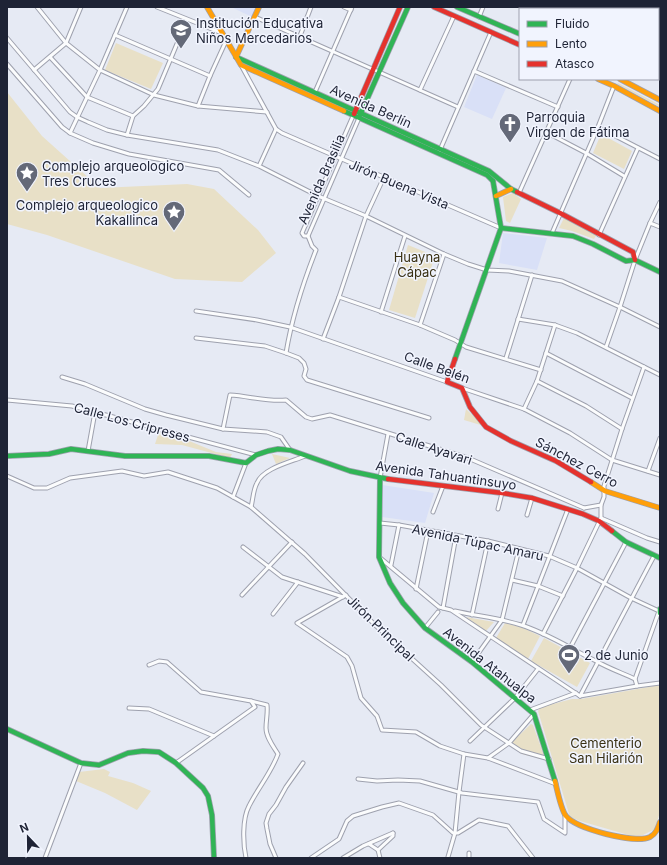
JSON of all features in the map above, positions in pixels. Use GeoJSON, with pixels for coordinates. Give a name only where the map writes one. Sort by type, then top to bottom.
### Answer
{"type":"FeatureCollection","features":[{"type":"Feature","properties":{"kind":"street"},"geometry":{"type":"LineString","coordinates":[[38,7],[66,43],[100,70],[154,95],[198,106],[267,112]]}},
{"type":"Feature","properties":{"kind":"street"},"geometry":{"type":"LineString","coordinates":[[76,7],[79,11]]}},
{"type":"Feature","properties":{"kind":"street"},"geometry":{"type":"LineString","coordinates":[[34,70],[66,43],[80,7]]}},
{"type":"Feature","properties":{"kind":"street"},"geometry":{"type":"LineString","coordinates":[[70,133],[100,70],[127,7]]}},
{"type":"Feature","properties":{"kind":"street"},"geometry":{"type":"LineString","coordinates":[[157,7],[222,33]]}},
{"type":"Feature","properties":{"kind":"street"},"geometry":{"type":"LineString","coordinates":[[207,7],[276,129],[260,164]]}},
{"type":"Feature","properties":{"kind":"street"},"geometry":{"type":"LineString","coordinates":[[236,57],[259,7]]}},
{"type":"Feature","properties":{"kind":"street"},"geometry":{"type":"LineString","coordinates":[[300,36],[312,7]]}},
{"type":"Feature","properties":{"kind":"street"},"geometry":{"type":"LineString","coordinates":[[314,95],[352,9],[344,7]]}},
{"type":"Feature","properties":{"kind":"street","name":"Avenida Brasilia"},"geometry":{"type":"LineString","coordinates":[[400,7],[302,233],[304,236],[308,236],[408,7]]}},
{"type":"Feature","properties":{"kind":"street"},"geometry":{"type":"LineString","coordinates":[[434,7],[519,45]]}},
{"type":"Feature","properties":{"kind":"street"},"geometry":{"type":"LineString","coordinates":[[457,7],[519,34]]}},
{"type":"Feature","properties":{"kind":"street"},"geometry":{"type":"LineString","coordinates":[[479,17],[483,7]]}},
{"type":"Feature","properties":{"kind":"street"},"geometry":{"type":"LineString","coordinates":[[420,90],[454,16]]}},
{"type":"Feature","properties":{"kind":"street"},"geometry":{"type":"LineString","coordinates":[[255,17],[458,107]]}},
{"type":"Feature","properties":{"kind":"street"},"geometry":{"type":"LineString","coordinates":[[127,135],[133,116],[158,89],[187,20]]}},
{"type":"Feature","properties":{"kind":"street"},"geometry":{"type":"LineString","coordinates":[[439,151],[491,32]]}},
{"type":"Feature","properties":{"kind":"street"},"geometry":{"type":"LineString","coordinates":[[115,35],[210,76]]}},
{"type":"Feature","properties":{"kind":"street"},"geometry":{"type":"LineString","coordinates":[[7,38],[70,112],[77,117],[108,130],[127,135],[218,150],[259,166],[318,196],[366,216],[444,254],[487,270],[509,271],[571,284],[660,327]]}},
{"type":"Feature","properties":{"kind":"street"},"geometry":{"type":"LineString","coordinates":[[198,106],[226,41]]}},
{"type":"Feature","properties":{"kind":"street"},"geometry":{"type":"LineString","coordinates":[[50,57],[87,97],[133,116]]}},
{"type":"Feature","properties":{"kind":"street","name":"Avenida Berlín"},"geometry":{"type":"LineString","coordinates":[[236,57],[360,116],[439,151],[490,171],[511,189],[633,252],[635,260]]}},
{"type":"Feature","properties":{"kind":"street"},"geometry":{"type":"LineString","coordinates":[[7,64],[62,127],[70,133],[94,143],[129,154],[219,170],[249,195]]}},
{"type":"Feature","properties":{"kind":"street","name":"Avenida Berlín"},"geometry":{"type":"LineString","coordinates":[[240,65],[314,95]]}},
{"type":"Feature","properties":{"kind":"street"},"geometry":{"type":"LineString","coordinates":[[474,71],[558,107]]}},
{"type":"Feature","properties":{"kind":"street"},"geometry":{"type":"LineString","coordinates":[[520,193],[570,80]]}},
{"type":"Feature","properties":{"kind":"street"},"geometry":{"type":"LineString","coordinates":[[600,80],[660,111]]}},
{"type":"Feature","properties":{"kind":"street"},"geometry":{"type":"LineString","coordinates":[[622,80],[660,99]]}},
{"type":"Feature","properties":{"kind":"street"},"geometry":{"type":"LineString","coordinates":[[552,233],[614,86]]}},
{"type":"Feature","properties":{"kind":"street"},"geometry":{"type":"LineString","coordinates":[[598,127],[660,159]]}},
{"type":"Feature","properties":{"kind":"street","name":"Jirón Buena Vista"},"geometry":{"type":"LineString","coordinates":[[276,129],[341,159],[501,228]]}},
{"type":"Feature","properties":{"kind":"street"},"geometry":{"type":"LineString","coordinates":[[546,132],[586,153],[624,176]]}},
{"type":"Feature","properties":{"kind":"street"},"geometry":{"type":"LineString","coordinates":[[599,235],[624,176],[638,148]]}},
{"type":"Feature","properties":{"kind":"street","name":"Avenida Berlín"},"geometry":{"type":"LineString","coordinates":[[439,151],[487,175],[493,181]]}},
{"type":"Feature","properties":{"kind":"street"},"geometry":{"type":"LineString","coordinates":[[323,339],[339,297],[366,216],[384,177]]}},
{"type":"Feature","properties":{"kind":"street"},"geometry":{"type":"LineString","coordinates":[[446,382],[501,228],[493,181],[497,177]]}},
{"type":"Feature","properties":{"kind":"street"},"geometry":{"type":"LineString","coordinates":[[496,196],[511,189]]}},
{"type":"Feature","properties":{"kind":"street"},"geometry":{"type":"LineString","coordinates":[[606,347],[635,260],[660,202]]}},
{"type":"Feature","properties":{"kind":"street"},"geometry":{"type":"LineString","coordinates":[[650,223],[660,227]]}},
{"type":"Feature","properties":{"kind":"street"},"geometry":{"type":"LineString","coordinates":[[501,228],[573,236],[593,244],[626,261],[635,260],[660,272]]}},
{"type":"Feature","properties":{"kind":"street"},"geometry":{"type":"LineString","coordinates":[[286,353],[290,327],[316,250],[312,246],[308,236]]}},
{"type":"Feature","properties":{"kind":"street"},"geometry":{"type":"LineString","coordinates":[[381,312],[405,236]]}},
{"type":"Feature","properties":{"kind":"street"},"geometry":{"type":"LineString","coordinates":[[420,325],[444,254]]}},
{"type":"Feature","properties":{"kind":"street"},"geometry":{"type":"LineString","coordinates":[[506,358],[532,275]]}},
{"type":"Feature","properties":{"kind":"street"},"geometry":{"type":"LineString","coordinates":[[339,297],[420,325],[455,340],[466,347],[506,358],[541,370]]}},
{"type":"Feature","properties":{"kind":"street","name":"Calle Belén"},"geometry":{"type":"LineString","coordinates":[[196,311],[257,320],[290,327],[446,382],[524,410],[570,433],[612,460],[660,475]]}},
{"type":"Feature","properties":{"kind":"street"},"geometry":{"type":"LineString","coordinates":[[518,319],[555,325],[577,333],[660,375]]}},
{"type":"Feature","properties":{"kind":"street"},"geometry":{"type":"LineString","coordinates":[[524,410],[538,381],[555,325]]}},
{"type":"Feature","properties":{"kind":"street"},"geometry":{"type":"LineString","coordinates":[[196,338],[265,346],[286,353],[299,358],[304,362],[306,369],[304,376],[307,380],[429,418]]}},
{"type":"Feature","properties":{"kind":"street"},"geometry":{"type":"LineString","coordinates":[[546,353],[632,398]]}},
{"type":"Feature","properties":{"kind":"street"},"geometry":{"type":"LineString","coordinates":[[543,634],[600,520],[601,505],[605,491],[604,486],[632,398],[644,367]]}},
{"type":"Feature","properties":{"kind":"street"},"geometry":{"type":"LineString","coordinates":[[62,377],[85,384],[145,409],[223,429],[267,432],[274,434],[281,437],[290,450]]}},
{"type":"Feature","properties":{"kind":"street"},"geometry":{"type":"LineString","coordinates":[[538,381],[586,406],[622,429]]}},
{"type":"Feature","properties":{"kind":"street","name":"Sánchez Cerro"},"geometry":{"type":"LineString","coordinates":[[462,388],[470,407],[486,427],[556,461],[605,491],[660,508]]}},
{"type":"Feature","properties":{"kind":"street","name":"Calle Ayavari"},"geometry":{"type":"LineString","coordinates":[[223,429],[230,395],[273,401],[286,400],[304,415],[312,419],[330,415],[468,458],[584,508]]}},
{"type":"Feature","properties":{"kind":"street","name":"Calle Los Cripreses"},"geometry":{"type":"LineString","coordinates":[[7,400],[72,406],[256,455]]}},
{"type":"Feature","properties":{"kind":"street"},"geometry":{"type":"LineString","coordinates":[[88,451],[95,412]]}},
{"type":"Feature","properties":{"kind":"street"},"geometry":{"type":"LineString","coordinates":[[380,478],[388,434]]}},
{"type":"Feature","properties":{"kind":"street"},"geometry":{"type":"LineString","coordinates":[[648,471],[660,438]]}},
{"type":"Feature","properties":{"kind":"street"},"geometry":{"type":"LineString","coordinates":[[7,456],[49,454],[71,449],[125,456],[209,456],[246,463],[233,497]]}},
{"type":"Feature","properties":{"kind":"street","name":"Avenida Tahuantinsuyo"},"geometry":{"type":"LineString","coordinates":[[246,463],[256,455],[278,449],[290,450],[350,471],[380,478],[413,483],[502,492],[532,498],[600,520],[626,542],[660,558]]}},
{"type":"Feature","properties":{"kind":"street"},"geometry":{"type":"LineString","coordinates":[[251,507],[257,482],[265,473],[272,468],[305,456]]}},
{"type":"Feature","properties":{"kind":"street","name":"Jirón Principal"},"geometry":{"type":"LineString","coordinates":[[7,476],[34,488],[47,488],[70,478],[122,471],[144,476],[168,472],[217,488],[251,507],[292,542],[394,644],[441,685],[484,728],[509,742],[521,751],[549,760]]}},
{"type":"Feature","properties":{"kind":"street","name":"Avenida Atahualpa"},"geometry":{"type":"LineString","coordinates":[[380,478],[379,557],[390,583],[403,603],[426,628],[472,662],[534,714],[565,815]]}},
{"type":"Feature","properties":{"kind":"street"},"geometry":{"type":"LineString","coordinates":[[433,512],[443,486]]}},
{"type":"Feature","properties":{"kind":"street"},"geometry":{"type":"LineString","coordinates":[[498,509],[502,492]]}},
{"type":"Feature","properties":{"kind":"street"},"geometry":{"type":"LineString","coordinates":[[527,515],[532,498]]}},
{"type":"Feature","properties":{"kind":"street"},"geometry":{"type":"LineString","coordinates":[[583,514],[584,508],[601,505]]}},
{"type":"Feature","properties":{"kind":"street"},"geometry":{"type":"LineString","coordinates":[[523,625],[568,509]]}},
{"type":"Feature","properties":{"kind":"street"},"geometry":{"type":"LineString","coordinates":[[600,520],[660,542]]}},
{"type":"Feature","properties":{"kind":"street","name":"Avenida Túpac Amaru"},"geometry":{"type":"LineString","coordinates":[[380,523],[488,541],[549,556],[577,568],[631,598],[660,611]]}},
{"type":"Feature","properties":{"kind":"street"},"geometry":{"type":"LineString","coordinates":[[391,566],[399,526]]}},
{"type":"Feature","properties":{"kind":"street"},"geometry":{"type":"LineString","coordinates":[[416,589],[428,531]]}},
{"type":"Feature","properties":{"kind":"street"},"geometry":{"type":"LineString","coordinates":[[443,608],[456,536]]}},
{"type":"Feature","properties":{"kind":"street"},"geometry":{"type":"LineString","coordinates":[[472,615],[488,541]]}},
{"type":"Feature","properties":{"kind":"street"},"geometry":{"type":"LineString","coordinates":[[242,595],[292,542]]}},
{"type":"Feature","properties":{"kind":"street"},"geometry":{"type":"LineString","coordinates":[[570,648],[626,542]]}},
{"type":"Feature","properties":{"kind":"street"},"geometry":{"type":"LineString","coordinates":[[243,547],[282,577],[345,596]]}},
{"type":"Feature","properties":{"kind":"street"},"geometry":{"type":"LineString","coordinates":[[472,662],[502,620],[519,549]]}},
{"type":"Feature","properties":{"kind":"street"},"geometry":{"type":"LineString","coordinates":[[580,696],[654,556]]}},
{"type":"Feature","properties":{"kind":"street","name":"Avenida Atahualpa"},"geometry":{"type":"LineString","coordinates":[[379,557],[439,607],[523,625],[635,679]]}},
{"type":"Feature","properties":{"kind":"street"},"geometry":{"type":"LineString","coordinates":[[512,580],[538,586],[563,596]]}},
{"type":"Feature","properties":{"kind":"street"},"geometry":{"type":"LineString","coordinates":[[273,614],[298,582]]}},
{"type":"Feature","properties":{"kind":"street"},"geometry":{"type":"LineString","coordinates":[[345,596],[297,623],[347,657],[352,666],[361,698],[377,716],[382,730],[416,732],[440,746],[464,754],[488,758],[556,784]]}},
{"type":"Feature","properties":{"kind":"street"},"geometry":{"type":"LineString","coordinates":[[451,610],[580,696],[660,683]]}},
{"type":"Feature","properties":{"kind":"street"},"geometry":{"type":"LineString","coordinates":[[636,686],[635,679],[660,611]]}},
{"type":"Feature","properties":{"kind":"street"},"geometry":{"type":"LineString","coordinates":[[426,628],[438,612]]}},
{"type":"Feature","properties":{"kind":"street"},"geometry":{"type":"LineString","coordinates":[[149,665],[159,660],[167,662],[201,692],[267,705],[267,734],[278,754],[274,766],[248,806],[245,815],[244,838],[246,858]]}},
{"type":"Feature","properties":{"kind":"street"},"geometry":{"type":"LineString","coordinates":[[470,741],[515,698],[538,669]]}},
{"type":"Feature","properties":{"kind":"street"},"geometry":{"type":"LineString","coordinates":[[530,710],[576,693]]}},
{"type":"Feature","properties":{"kind":"street"},"geometry":{"type":"LineString","coordinates":[[176,763],[255,707],[251,701]]}},
{"type":"Feature","properties":{"kind":"street"},"geometry":{"type":"LineString","coordinates":[[130,708],[149,709],[214,736]]}},
{"type":"Feature","properties":{"kind":"street"},"geometry":{"type":"LineString","coordinates":[[488,758],[509,742],[534,714]]}},
{"type":"Feature","properties":{"kind":"street"},"geometry":{"type":"LineString","coordinates":[[7,729],[81,763],[99,765],[128,753],[143,751],[158,752],[176,763],[203,788],[208,796],[212,815],[214,858]]}},
{"type":"Feature","properties":{"kind":"street"},"geometry":{"type":"LineString","coordinates":[[448,857],[455,833],[464,754]]}},
{"type":"Feature","properties":{"kind":"street"},"geometry":{"type":"LineString","coordinates":[[45,858],[81,763]]}},
{"type":"Feature","properties":{"kind":"street"},"geometry":{"type":"LineString","coordinates":[[276,858],[270,844],[266,823],[269,814],[303,763]]}},
{"type":"Feature","properties":{"kind":"street"},"geometry":{"type":"LineString","coordinates":[[358,779],[377,781],[420,781],[459,792],[538,802],[544,819],[565,834],[565,815]]}},
{"type":"Feature","properties":{"kind":"street"},"geometry":{"type":"LineString","coordinates":[[311,858],[339,839],[347,821],[353,816],[399,803],[433,815],[453,833],[458,833],[479,820],[508,826],[533,858]]}},
{"type":"Feature","properties":{"kind":"street"},"geometry":{"type":"LineString","coordinates":[[565,815],[575,824],[627,839],[637,840],[652,836],[657,831],[660,822]]}},
{"type":"Feature","properties":{"kind":"street"},"geometry":{"type":"LineString","coordinates":[[343,858],[368,844],[393,833],[393,836],[378,850]]}},
{"type":"Feature","properties":{"kind":"street"},"geometry":{"type":"LineString","coordinates":[[368,844],[378,850],[380,858]]}},
{"type":"Feature","properties":{"kind":"street"},"geometry":{"type":"LineString","coordinates":[[469,853],[469,858]]}},
{"type":"Feature","properties":{"kind":"shaded area"},"geometry":{"type":"Polygon","coordinates":[[[231,7],[257,7],[252,17],[231,7]]]}},
{"type":"Feature","properties":{"kind":"shaded area"},"geometry":{"type":"Polygon","coordinates":[[[477,75],[506,88],[492,119],[464,107],[477,75]]]}},
{"type":"Feature","properties":{"kind":"shaded area"},"geometry":{"type":"Polygon","coordinates":[[[503,233],[547,238],[537,270],[499,263],[503,233]]]}},
{"type":"Feature","properties":{"kind":"shaded area"},"geometry":{"type":"Polygon","coordinates":[[[382,485],[434,493],[425,523],[382,517],[382,485]]]}},
{"type":"Feature","properties":{"kind":"green space"},"geometry":{"type":"Polygon","coordinates":[[[659,10],[660,10],[659,48],[659,10]]]}},
{"type":"Feature","properties":{"kind":"green space"},"geometry":{"type":"Polygon","coordinates":[[[116,43],[163,63],[151,89],[105,70],[116,43]]]}},
{"type":"Feature","properties":{"kind":"green space"},"geometry":{"type":"Polygon","coordinates":[[[618,83],[660,105],[660,107],[617,84],[618,83]]]}},
{"type":"Feature","properties":{"kind":"green space"},"geometry":{"type":"Polygon","coordinates":[[[7,92],[42,136],[100,188],[187,184],[214,189],[258,230],[276,253],[242,282],[175,279],[47,235],[7,224],[7,92]]]}},
{"type":"Feature","properties":{"kind":"green space"},"geometry":{"type":"Polygon","coordinates":[[[601,134],[632,151],[624,169],[593,153],[601,134]]]}},
{"type":"Feature","properties":{"kind":"green space"},"geometry":{"type":"Polygon","coordinates":[[[513,193],[521,199],[510,223],[506,221],[503,197],[513,193]]]}},
{"type":"Feature","properties":{"kind":"green space"},"geometry":{"type":"Polygon","coordinates":[[[564,218],[597,234],[594,239],[559,228],[564,218]]]}},
{"type":"Feature","properties":{"kind":"green space","name":"Huayna Cápac"},"geometry":{"type":"Polygon","coordinates":[[[408,245],[435,256],[415,318],[389,310],[408,245]]]}},
{"type":"Feature","properties":{"kind":"green space"},"geometry":{"type":"Polygon","coordinates":[[[466,409],[484,426],[464,420],[466,409]]]}},
{"type":"Feature","properties":{"kind":"green space"},"geometry":{"type":"Polygon","coordinates":[[[160,429],[216,452],[232,454],[230,458],[182,445],[155,444],[160,429]]]}},
{"type":"Feature","properties":{"kind":"green space"},"geometry":{"type":"Polygon","coordinates":[[[272,454],[290,458],[276,464],[272,454]]]}},
{"type":"Feature","properties":{"kind":"green space"},"geometry":{"type":"Polygon","coordinates":[[[466,617],[494,622],[486,631],[466,617]]]}},
{"type":"Feature","properties":{"kind":"green space"},"geometry":{"type":"Polygon","coordinates":[[[505,623],[523,628],[540,636],[528,659],[496,638],[505,623]]]}},
{"type":"Feature","properties":{"kind":"green space","name":"2 de Junio"},"geometry":{"type":"Polygon","coordinates":[[[544,638],[590,663],[577,687],[531,661],[544,638]]]}},
{"type":"Feature","properties":{"kind":"green space","name":"Cementerio San Hilarión"},"geometry":{"type":"Polygon","coordinates":[[[660,685],[660,812],[655,829],[643,835],[632,836],[570,817],[538,711],[541,707],[572,699],[581,699],[660,685]]]}},
{"type":"Feature","properties":{"kind":"green space"},"geometry":{"type":"Polygon","coordinates":[[[531,724],[533,725],[544,756],[541,759],[522,754],[512,745],[512,742],[531,724]]]}},
{"type":"Feature","properties":{"kind":"green space"},"geometry":{"type":"Polygon","coordinates":[[[104,769],[110,772],[108,776],[133,783],[151,791],[137,810],[105,793],[76,781],[79,772],[104,769]]]}},
{"type":"Feature","properties":{"kind":"traffic: fast"},"geometry":{"type":"LineString","coordinates":[[360,115],[408,7]]}},
{"type":"Feature","properties":{"kind":"traffic: fast"},"geometry":{"type":"LineString","coordinates":[[457,7],[519,34]]}},
{"type":"Feature","properties":{"kind":"traffic: fast"},"geometry":{"type":"LineString","coordinates":[[236,57],[489,171],[517,192]]}},
{"type":"Feature","properties":{"kind":"traffic: fast"},"geometry":{"type":"LineString","coordinates":[[344,111],[487,175],[493,181]]}},
{"type":"Feature","properties":{"kind":"traffic: fast"},"geometry":{"type":"LineString","coordinates":[[455,359],[501,228],[493,181]]}},
{"type":"Feature","properties":{"kind":"traffic: fast"},"geometry":{"type":"LineString","coordinates":[[501,228],[573,236],[593,244],[626,261],[635,260],[660,272]]}},
{"type":"Feature","properties":{"kind":"traffic: fast"},"geometry":{"type":"LineString","coordinates":[[7,456],[49,454],[71,449],[125,456],[209,456],[246,463],[256,455],[278,449],[290,450],[350,471],[388,479]]}},
{"type":"Feature","properties":{"kind":"traffic: fast"},"geometry":{"type":"LineString","coordinates":[[380,478],[379,557],[390,583],[403,603],[425,628],[472,662],[534,714],[555,781]]}},
{"type":"Feature","properties":{"kind":"traffic: fast"},"geometry":{"type":"LineString","coordinates":[[612,531],[626,542],[660,558]]}},
{"type":"Feature","properties":{"kind":"traffic: fast"},"geometry":{"type":"LineString","coordinates":[[7,729],[81,763],[99,765],[128,753],[143,751],[159,752],[176,763],[203,788],[208,796],[212,815],[214,858]]}},
{"type":"Feature","properties":{"kind":"traffic: slow"},"geometry":{"type":"LineString","coordinates":[[207,7],[241,65],[344,111]]}},
{"type":"Feature","properties":{"kind":"traffic: slow"},"geometry":{"type":"LineString","coordinates":[[236,57],[259,7]]}},
{"type":"Feature","properties":{"kind":"traffic: slow"},"geometry":{"type":"LineString","coordinates":[[600,80],[660,111]]}},
{"type":"Feature","properties":{"kind":"traffic: slow"},"geometry":{"type":"LineString","coordinates":[[622,80],[660,100]]}},
{"type":"Feature","properties":{"kind":"traffic: slow"},"geometry":{"type":"LineString","coordinates":[[496,196],[511,189]]}},
{"type":"Feature","properties":{"kind":"traffic: slow"},"geometry":{"type":"LineString","coordinates":[[591,482],[605,491],[660,508]]}},
{"type":"Feature","properties":{"kind":"traffic: slow"},"geometry":{"type":"LineString","coordinates":[[555,781],[564,813],[572,821],[581,826],[619,837],[642,839],[650,837],[654,834],[658,829],[660,822]]}},
{"type":"Feature","properties":{"kind":"traffic: jam"},"geometry":{"type":"LineString","coordinates":[[354,114],[400,7]]}},
{"type":"Feature","properties":{"kind":"traffic: jam"},"geometry":{"type":"LineString","coordinates":[[434,7],[519,45]]}},
{"type":"Feature","properties":{"kind":"traffic: jam"},"geometry":{"type":"LineString","coordinates":[[517,192],[633,252],[635,260]]}},
{"type":"Feature","properties":{"kind":"traffic: jam"},"geometry":{"type":"LineString","coordinates":[[455,359],[447,382],[462,388],[470,407],[486,427],[511,441],[556,461],[591,482]]}},
{"type":"Feature","properties":{"kind":"traffic: jam"},"geometry":{"type":"LineString","coordinates":[[388,479],[532,498],[583,514],[599,521],[612,531]]}},
{"type":"Feature","properties":{"kind":"place","name":"Institución Educativa Niños Mercedarios"},"geometry":{"type":"Point","coordinates":[181,50]}},
{"type":"Feature","properties":{"kind":"place","name":"Parroquia Virgen de Fátima"},"geometry":{"type":"Point","coordinates":[510,144]}},
{"type":"Feature","properties":{"kind":"place","name":"Complejo arqueologico Tres Cruces"},"geometry":{"type":"Point","coordinates":[27,192]}},
{"type":"Feature","properties":{"kind":"place","name":"Complejo arqueologico Kakallinca"},"geometry":{"type":"Point","coordinates":[174,232]}},
{"type":"Feature","properties":{"kind":"place","name":"2 de Junio"},"geometry":{"type":"Point","coordinates":[569,674]}}]}
